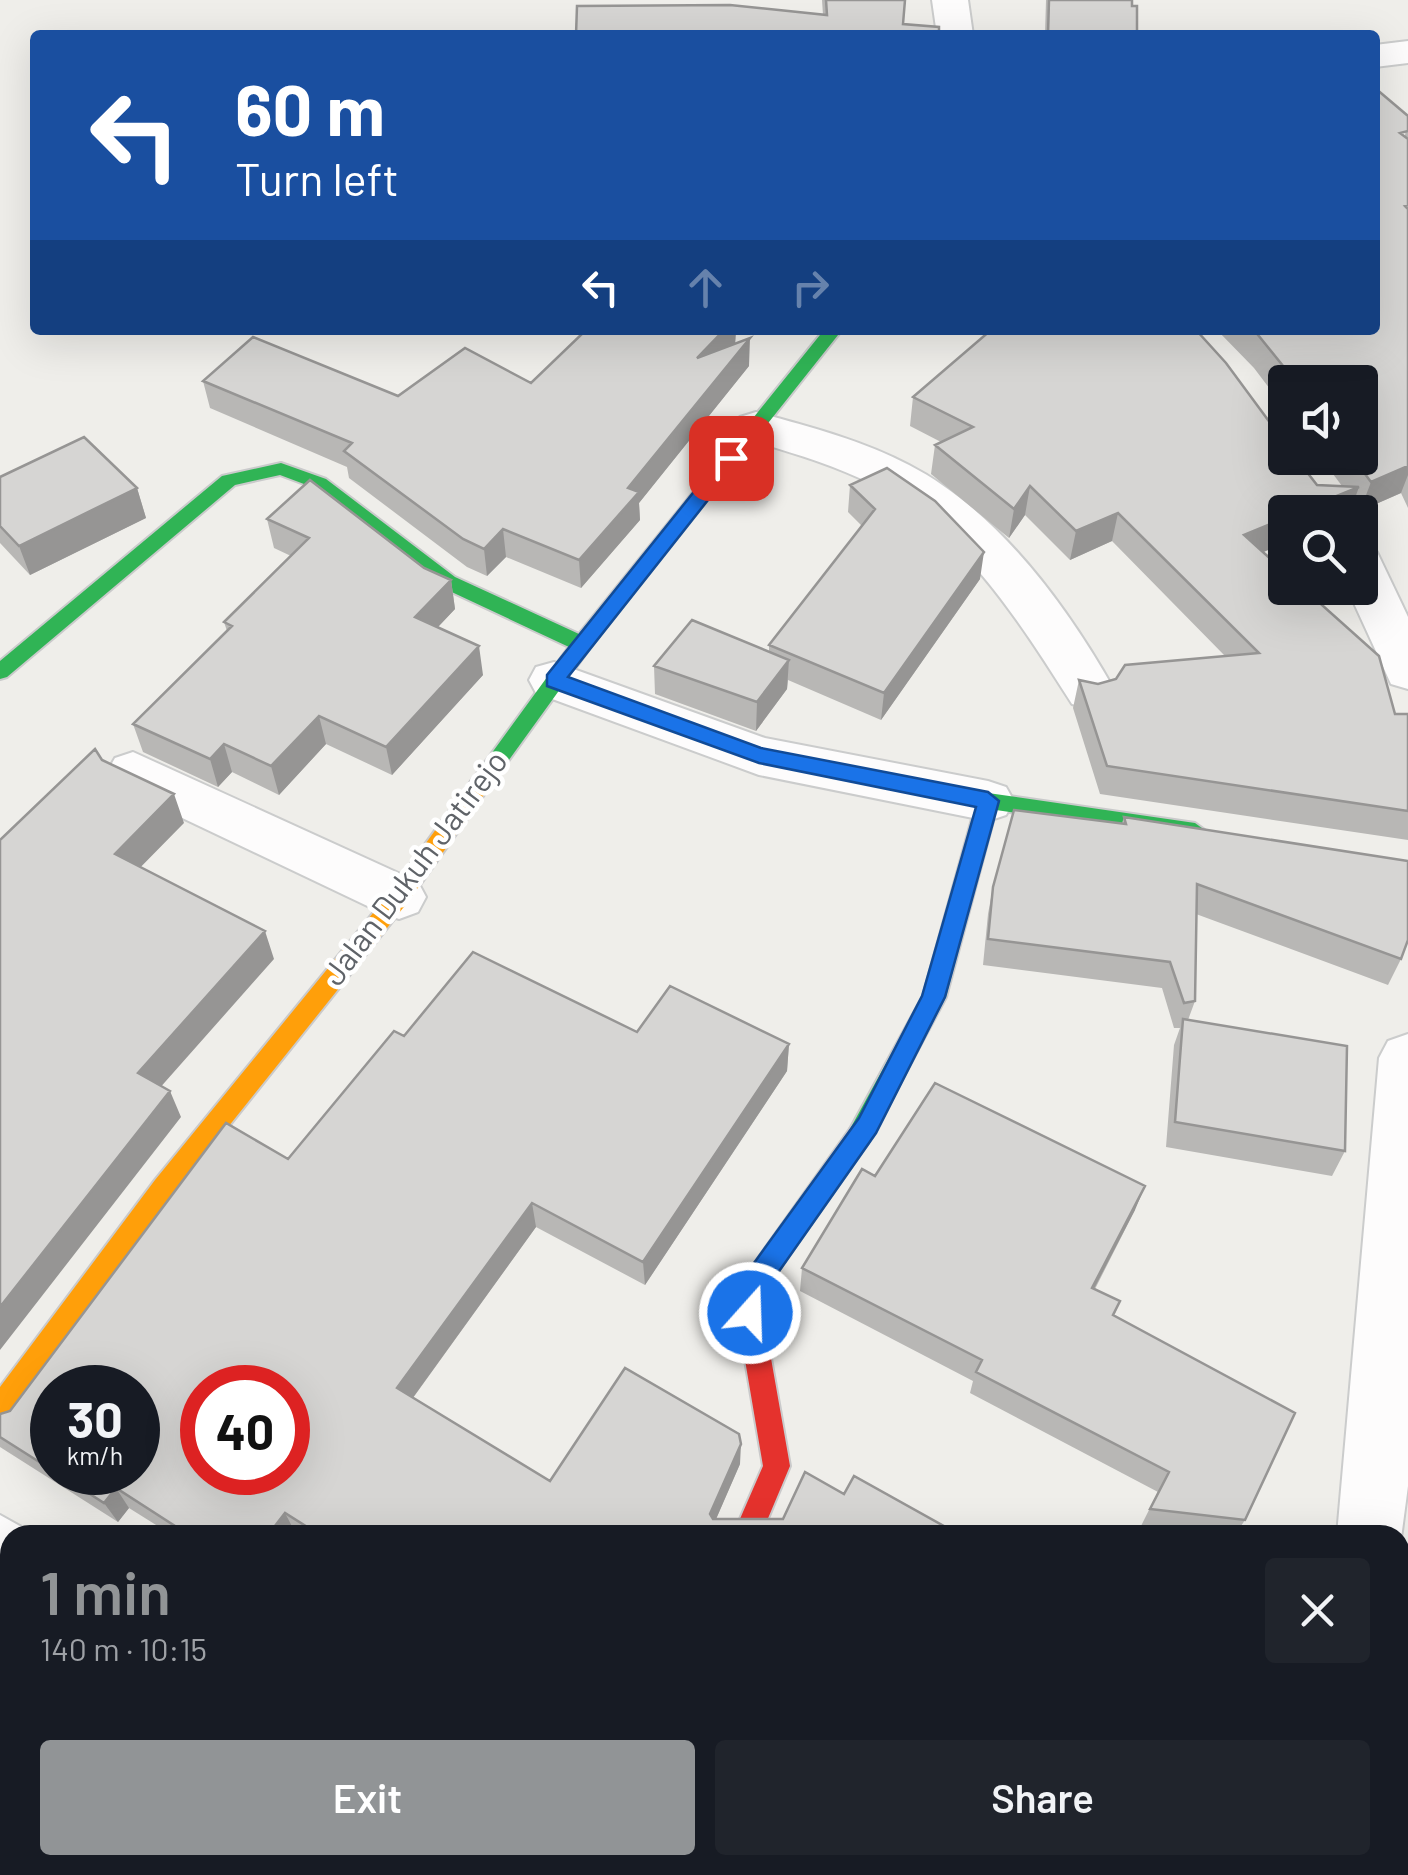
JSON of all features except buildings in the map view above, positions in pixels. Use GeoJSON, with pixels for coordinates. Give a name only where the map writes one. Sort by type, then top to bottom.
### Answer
{"type":"FeatureCollection","features":[{"type":"Feature","properties":{"kind":"street"},"geometry":{"type":"LineString","coordinates":[[950,0],[954,30]]}},
{"type":"Feature","properties":{"kind":"street"},"geometry":{"type":"LineString","coordinates":[[1380,55],[1408,52]]}},
{"type":"Feature","properties":{"kind":"street","name":"Jalan Dukuh Jatirejo"},"geometry":{"type":"LineString","coordinates":[[0,1408],[164,1188],[399,896],[568,662],[829,335]]}},
{"type":"Feature","properties":{"kind":"street"},"geometry":{"type":"LineString","coordinates":[[756,427],[858,460],[908,484],[942,511],[1025,594],[1090,691]]}},
{"type":"Feature","properties":{"kind":"street"},"geometry":{"type":"LineString","coordinates":[[0,672],[229,480],[281,469],[319,483],[448,582],[568,662],[759,756],[988,801],[1211,834]]}},
{"type":"Feature","properties":{"kind":"street"},"geometry":{"type":"LineString","coordinates":[[1378,604],[1408,671]]}},
{"type":"Feature","properties":{"kind":"street"},"geometry":{"type":"LineString","coordinates":[[133,772],[399,896]]}},
{"type":"Feature","properties":{"kind":"street"},"geometry":{"type":"LineString","coordinates":[[751,1525],[777,1466],[750,1313],[764,1272],[867,1126],[934,997],[988,801]]}},
{"type":"Feature","properties":{"kind":"street"},"geometry":{"type":"LineString","coordinates":[[1372,1525],[1408,1058]]}},
{"type":"Feature","properties":{"kind":"traffic: fast"},"geometry":{"type":"LineString","coordinates":[[481,783],[582,644],[829,335]]}},
{"type":"Feature","properties":{"kind":"traffic: fast"},"geometry":{"type":"LineString","coordinates":[[0,672],[229,480],[281,469],[319,483],[448,582],[582,644]]}},
{"type":"Feature","properties":{"kind":"traffic: fast"},"geometry":{"type":"LineString","coordinates":[[859,1136],[934,997],[988,801],[1195,831]]}},
{"type":"Feature","properties":{"kind":"traffic: slow"},"geometry":{"type":"LineString","coordinates":[[0,1408],[164,1188],[399,897],[481,783]]}},
{"type":"Feature","properties":{"kind":"traffic: jam"},"geometry":{"type":"LineString","coordinates":[[751,1525],[777,1466],[750,1313],[763,1272],[859,1136]]}},
{"type":"Feature","properties":{"kind":"route"},"geometry":{"type":"LineString","coordinates":[[731,458],[554,680],[759,756],[988,801],[934,997],[867,1126],[764,1272],[750,1313]]}}]}
